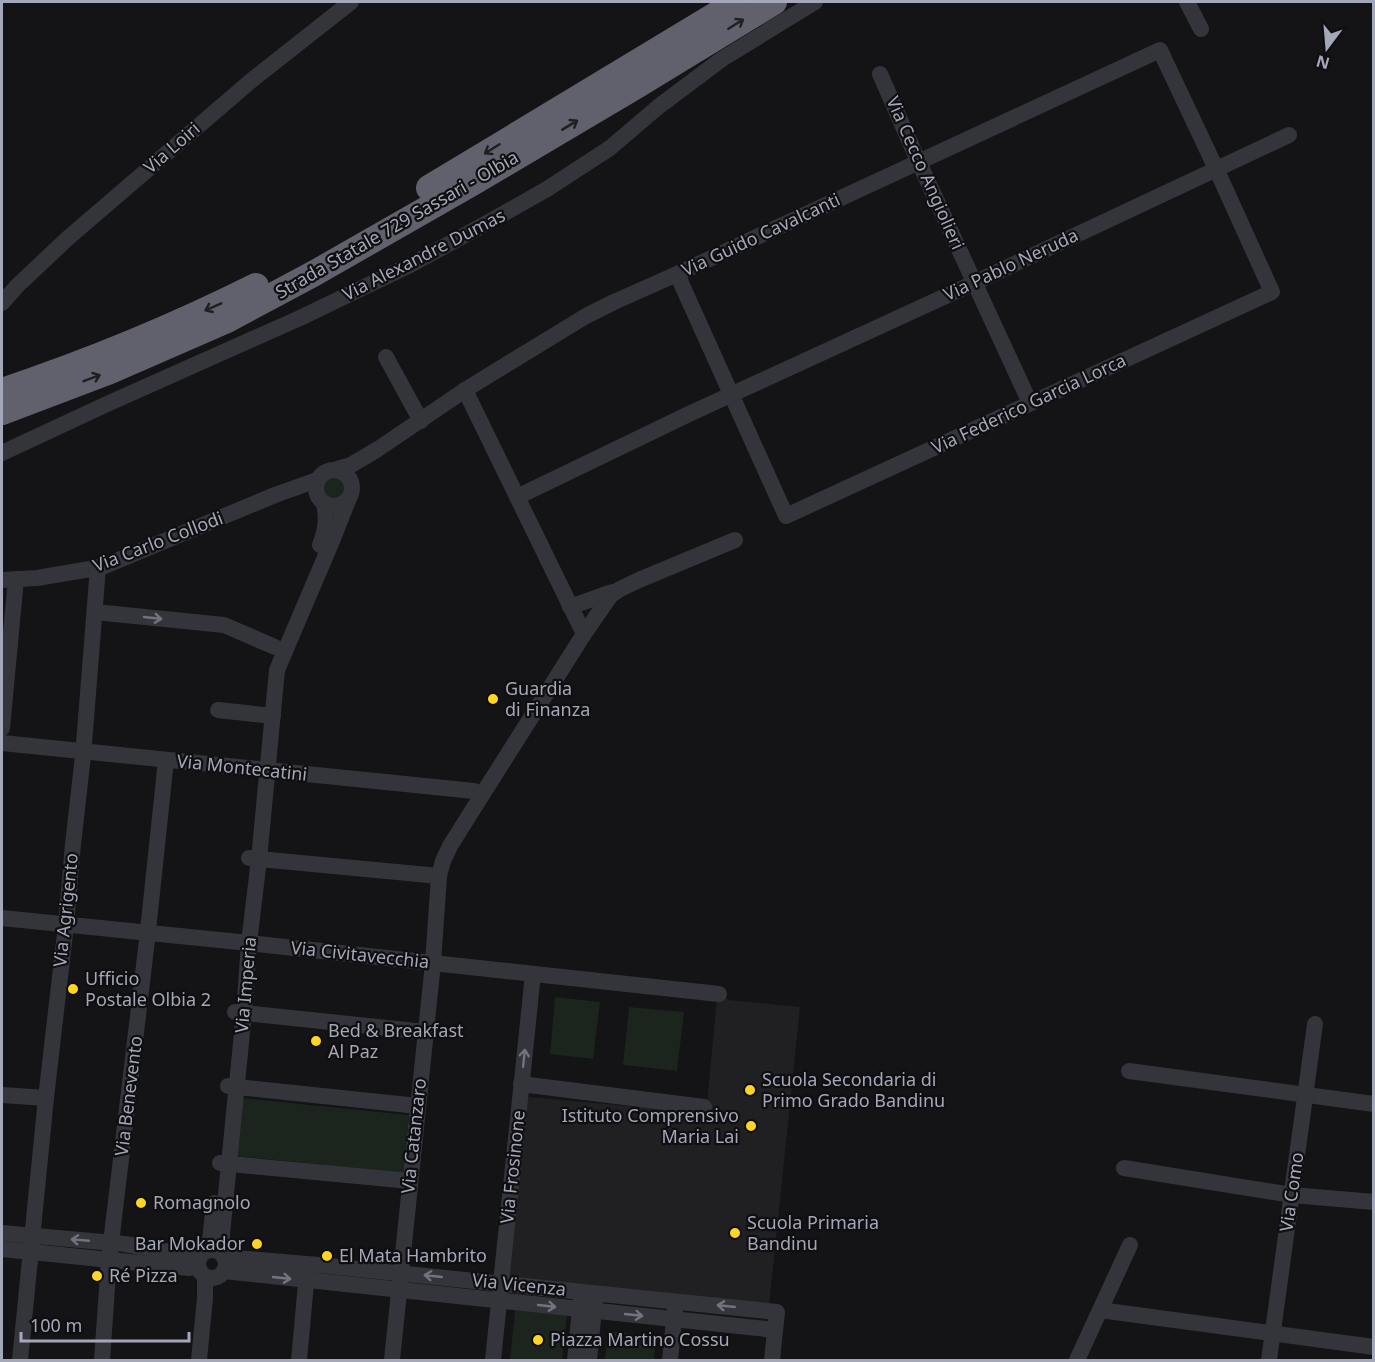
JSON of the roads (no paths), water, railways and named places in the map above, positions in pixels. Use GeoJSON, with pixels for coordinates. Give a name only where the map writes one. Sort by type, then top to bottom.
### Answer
{"type":"FeatureCollection","features":[{"type":"Feature","properties":{"kind":"highway"},"geometry":{"type":"LineString","coordinates":[[542,119],[707,2]]}},
{"type":"Feature","properties":{"kind":"highway","name":"Strada Statale 729 Sassari - Olbia"},"geometry":{"type":"LineString","coordinates":[[2,391],[39,379],[132,342],[225,301],[294,267],[359,231],[737,2]]}},
{"type":"Feature","properties":{"kind":"highway","name":"Strada Statale 729 Sassari - Olbia"},"geometry":{"type":"LineString","coordinates":[[2,412],[177,344],[237,315],[474,182],[774,2]]}},
{"type":"Feature","properties":{"kind":"highway"},"geometry":{"type":"LineString","coordinates":[[2,385],[39,379]]}},
{"type":"Feature","properties":{"kind":"street","name":"Via Loiri"},"geometry":{"type":"LineString","coordinates":[[2,303],[40,263],[85,223],[252,80],[351,2]]}},
{"type":"Feature","properties":{"kind":"street","name":"Via Alexandre Dumas"},"geometry":{"type":"LineString","coordinates":[[2,453],[291,323],[412,264],[486,223],[547,189],[610,148],[658,107],[722,59],[814,2]]}},
{"type":"Feature","properties":{"kind":"street"},"geometry":{"type":"LineString","coordinates":[[1187,2],[1201,29]]}},
{"type":"Feature","properties":{"kind":"street","name":"Via Guido Cavalcanti"},"geometry":{"type":"LineString","coordinates":[[337,469],[351,465],[378,449],[465,390],[586,316],[1160,50],[1216,169]]}},
{"type":"Feature","properties":{"kind":"street","name":"Via Cecco Angiolieri"},"geometry":{"type":"LineString","coordinates":[[880,74],[1030,403]]}},
{"type":"Feature","properties":{"kind":"street","name":"Via Pablo Neruda"},"geometry":{"type":"LineString","coordinates":[[517,497],[732,394],[1289,135]]}},
{"type":"Feature","properties":{"kind":"street","name":"Via Federico Garcia Lorca"},"geometry":{"type":"LineString","coordinates":[[732,394],[786,516],[1272,292],[1216,169]]}},
{"type":"Feature","properties":{"kind":"street"},"geometry":{"type":"LineString","coordinates":[[677,274],[732,394]]}},
{"type":"Feature","properties":{"kind":"street"},"geometry":{"type":"LineString","coordinates":[[386,357],[421,420]]}},
{"type":"Feature","properties":{"kind":"street"},"geometry":{"type":"LineString","coordinates":[[465,390],[584,634]]}},
{"type":"Feature","properties":{"kind":"street","name":"Via Guido Cavalcanti"},"geometry":{"type":"LineString","coordinates":[[351,493],[378,449]]}},
{"type":"Feature","properties":{"kind":"street"},"geometry":{"type":"LineString","coordinates":[[337,469],[350,478],[351,493],[345,502],[334,506],[321,500],[315,486],[325,471],[337,469]]}},
{"type":"Feature","properties":{"kind":"street","name":"Via Carlo Collodi"},"geometry":{"type":"LineString","coordinates":[[9,579],[37,578],[98,567],[140,552],[274,495],[317,480]]}},
{"type":"Feature","properties":{"kind":"street","name":"Via Carlo Collodi"},"geometry":{"type":"LineString","coordinates":[[274,495],[309,492],[321,500]]}},
{"type":"Feature","properties":{"kind":"street","name":"Via Imperia"},"geometry":{"type":"LineString","coordinates":[[199,1360],[205,1298],[212,1264],[222,1234],[225,1163],[244,943],[268,716],[277,670],[351,493]]}},
{"type":"Feature","properties":{"kind":"street","name":"Via Imperia"},"geometry":{"type":"LineString","coordinates":[[268,716],[267,668],[322,541],[326,515],[321,500]]}},
{"type":"Feature","properties":{"kind":"street"},"geometry":{"type":"LineString","coordinates":[[570,607],[614,592],[735,540]]}},
{"type":"Feature","properties":{"kind":"street","name":"Via Agrigento"},"geometry":{"type":"LineString","coordinates":[[20,1360],[66,926],[98,567]]}},
{"type":"Feature","properties":{"kind":"street"},"geometry":{"type":"LineString","coordinates":[[2,728],[9,579]]}},
{"type":"Feature","properties":{"kind":"street","name":"Via Catanzaro"},"geometry":{"type":"LineString","coordinates":[[392,1360],[443,861],[450,846],[584,634],[614,592]]}},
{"type":"Feature","properties":{"kind":"street"},"geometry":{"type":"LineString","coordinates":[[95,612],[224,625],[275,647]]}},
{"type":"Feature","properties":{"kind":"street"},"geometry":{"type":"LineString","coordinates":[[218,710],[268,716]]}},
{"type":"Feature","properties":{"kind":"street","name":"Via Montecatini"},"geometry":{"type":"LineString","coordinates":[[2,743],[474,791],[482,795]]}},
{"type":"Feature","properties":{"kind":"street","name":"Via Benevento"},"geometry":{"type":"LineString","coordinates":[[102,1360],[109,1260],[166,760]]}},
{"type":"Feature","properties":{"kind":"street"},"geometry":{"type":"LineString","coordinates":[[254,859],[440,876]]}},
{"type":"Feature","properties":{"kind":"street","name":"Via Civitavecchia"},"geometry":{"type":"LineString","coordinates":[[2,918],[719,994]]}},
{"type":"Feature","properties":{"kind":"street","name":"Via Frosinone"},"geometry":{"type":"LineString","coordinates":[[493,1360],[533,974]]}},
{"type":"Feature","properties":{"kind":"street"},"geometry":{"type":"LineString","coordinates":[[239,1013],[425,1032]]}},
{"type":"Feature","properties":{"kind":"street","name":"Via Como"},"geometry":{"type":"LineString","coordinates":[[1269,1360],[1315,1024]]}},
{"type":"Feature","properties":{"kind":"street"},"geometry":{"type":"LineString","coordinates":[[1129,1071],[1374,1104]]}},
{"type":"Feature","properties":{"kind":"street"},"geometry":{"type":"LineString","coordinates":[[521,1084],[704,1107]]}},
{"type":"Feature","properties":{"kind":"street"},"geometry":{"type":"LineString","coordinates":[[232,1086],[418,1106]]}},
{"type":"Feature","properties":{"kind":"street"},"geometry":{"type":"LineString","coordinates":[[2,1095],[46,1098]]}},
{"type":"Feature","properties":{"kind":"street"},"geometry":{"type":"LineString","coordinates":[[225,1163],[410,1181]]}},
{"type":"Feature","properties":{"kind":"street"},"geometry":{"type":"LineString","coordinates":[[1124,1168],[1292,1195],[1374,1202]]}},
{"type":"Feature","properties":{"kind":"street","name":"Via Vicenza"},"geometry":{"type":"LineString","coordinates":[[2,1233],[31,1244],[109,1260],[189,1268],[212,1264]]}},
{"type":"Feature","properties":{"kind":"street","name":"Via Vicenza"},"geometry":{"type":"LineString","coordinates":[[2,1249],[31,1244],[111,1243],[181,1254],[212,1264],[307,1273],[398,1290],[775,1330],[777,1312],[400,1273],[307,1273]]}},
{"type":"Feature","properties":{"kind":"street"},"geometry":{"type":"LineString","coordinates":[[1077,1360],[1130,1245]]}},
{"type":"Feature","properties":{"kind":"street","name":"Via Imperia"},"geometry":{"type":"LineString","coordinates":[[209,1360],[212,1264]]}},
{"type":"Feature","properties":{"kind":"street"},"geometry":{"type":"LineString","coordinates":[[299,1360],[307,1273]]}},
{"type":"Feature","properties":{"kind":"street"},"geometry":{"type":"LineString","coordinates":[[575,1360],[589,1292]]}},
{"type":"Feature","properties":{"kind":"street"},"geometry":{"type":"LineString","coordinates":[[670,1360],[676,1300]]}},
{"type":"Feature","properties":{"kind":"street"},"geometry":{"type":"LineString","coordinates":[[587,1310],[588,1360]]}},
{"type":"Feature","properties":{"kind":"street"},"geometry":{"type":"LineString","coordinates":[[1100,1310],[1374,1347]]}},
{"type":"Feature","properties":{"kind":"street"},"geometry":{"type":"LineString","coordinates":[[772,1360],[775,1330]]}},
{"type":"Feature","properties":{"kind":"place","name":"Guardia di Finanza"},"geometry":{"type":"Point","coordinates":[493,699]}},
{"type":"Feature","properties":{"kind":"place","name":"Ufficio Postale Olbia 2"},"geometry":{"type":"Point","coordinates":[73,989]}},
{"type":"Feature","properties":{"kind":"place","name":"Bed & Breakfast Al Paz"},"geometry":{"type":"Point","coordinates":[316,1041]}},
{"type":"Feature","properties":{"kind":"place","name":"Scuola Secondaria di Primo Grado Bandinu"},"geometry":{"type":"Point","coordinates":[750,1090]}},
{"type":"Feature","properties":{"kind":"place","name":"Istituto Comprensivo Maria Lai"},"geometry":{"type":"Point","coordinates":[751,1126]}},
{"type":"Feature","properties":{"kind":"place","name":"Romagnolo"},"geometry":{"type":"Point","coordinates":[141,1203]}},
{"type":"Feature","properties":{"kind":"place","name":"Scuola Primaria Bandinu"},"geometry":{"type":"Point","coordinates":[735,1233]}},
{"type":"Feature","properties":{"kind":"place","name":"Bar Mokador"},"geometry":{"type":"Point","coordinates":[257,1244]}},
{"type":"Feature","properties":{"kind":"place","name":"El Mata Hambrito"},"geometry":{"type":"Point","coordinates":[327,1256]}},
{"type":"Feature","properties":{"kind":"place","name":"Ré Pizza"},"geometry":{"type":"Point","coordinates":[97,1276]}},
{"type":"Feature","properties":{"kind":"place","name":"Piazza Martino Cossu"},"geometry":{"type":"Point","coordinates":[538,1340]}}]}
